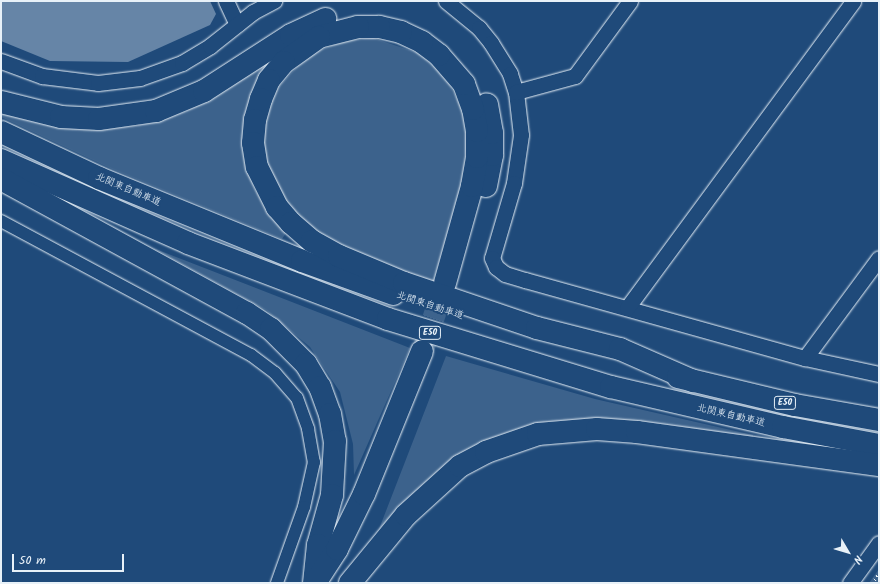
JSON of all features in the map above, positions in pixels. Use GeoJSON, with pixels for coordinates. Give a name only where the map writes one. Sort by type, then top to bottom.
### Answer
{"type":"FeatureCollection","features":[{"type":"Feature","properties":{"kind":"highway"},"geometry":{"type":"LineString","coordinates":[[1,102],[61,117],[99,119],[156,111],[204,91],[291,35],[334,16],[376,12],[415,22],[436,33],[469,66],[481,87],[489,110],[492,155],[452,285],[477,157],[477,131],[473,109],[464,84],[439,55],[422,42],[401,32],[379,27],[358,27],[319,36],[300,48],[274,74],[260,99],[255,120],[254,143],[257,166],[277,207],[291,223],[312,241],[339,256],[404,283],[538,328],[620,349],[692,381]]}},
{"type":"Feature","properties":{"kind":"highway","name":"北関東自動車道"},"geometry":{"type":"LineString","coordinates":[[1,132],[99,178],[302,261],[532,338],[692,381],[795,405],[879,420]]}},
{"type":"Feature","properties":{"kind":"highway","name":"北関東自動車道"},"geometry":{"type":"LineString","coordinates":[[1,160],[188,243],[388,319],[611,387],[783,427],[879,445]]}},
{"type":"Feature","properties":{"kind":"highway"},"geometry":{"type":"LineString","coordinates":[[1,179],[247,313],[271,329],[306,364],[320,387],[330,414],[335,442],[332,495],[318,546],[314,583]]}},
{"type":"Feature","properties":{"kind":"highway"},"geometry":{"type":"LineString","coordinates":[[314,583],[337,549],[429,353],[405,434],[349,556],[342,583]]}},
{"type":"Feature","properties":{"kind":"highway"},"geometry":{"type":"LineString","coordinates":[[350,583],[406,515],[460,466],[486,452],[538,434],[597,429],[637,432],[879,465]]}},
{"type":"Feature","properties":{"kind":"street"},"geometry":{"type":"LineString","coordinates":[[226,1],[238,25]]}},
{"type":"Feature","properties":{"kind":"street"},"geometry":{"type":"LineString","coordinates":[[1,61],[42,76],[98,82],[140,78],[182,63],[210,46],[274,1]]}},
{"type":"Feature","properties":{"kind":"street"},"geometry":{"type":"LineString","coordinates":[[446,1],[479,28],[491,43],[510,74],[516,92],[521,135],[514,183],[492,258],[496,267],[505,274],[525,280],[806,358],[879,374]]}},
{"type":"Feature","properties":{"kind":"street"},"geometry":{"type":"LineString","coordinates":[[516,92],[575,76],[630,1]]}},
{"type":"Feature","properties":{"kind":"street"},"geometry":{"type":"LineString","coordinates":[[627,308],[853,1]]}},
{"type":"Feature","properties":{"kind":"street"},"geometry":{"type":"LineString","coordinates":[[1,221],[251,355],[275,373],[297,398],[308,429],[314,462],[304,507],[277,583]]}},
{"type":"Feature","properties":{"kind":"street"},"geometry":{"type":"LineString","coordinates":[[806,358],[879,258]]}},
{"type":"Feature","properties":{"kind":"street"},"geometry":{"type":"LineString","coordinates":[[850,583],[879,543]]}},
{"type":"Feature","properties":{"kind":"path"},"geometry":{"type":"LineString","coordinates":[[872,583],[879,573]]}},
{"type":"Feature","properties":{"kind":"shaded area"},"geometry":{"type":"Polygon","coordinates":[[[1,1],[210,1],[216,14],[210,25],[128,62],[50,61],[1,41],[1,1]]]}},
{"type":"Feature","properties":{"kind":"shaded area"},"geometry":{"type":"Polygon","coordinates":[[[373,38],[418,53],[439,70],[451,87],[465,116],[466,147],[463,182],[433,282],[367,262],[325,240],[294,214],[274,187],[265,161],[263,138],[266,115],[278,88],[296,68],[315,52],[345,41],[373,38]]]}},
{"type":"Feature","properties":{"kind":"shaded area"},"geometry":{"type":"Polygon","coordinates":[[[268,59],[273,63],[245,155],[254,188],[268,212],[286,233],[282,239],[112,169],[1,117],[1,112],[87,128],[137,126],[187,111],[268,59]]]}},
{"type":"Feature","properties":{"kind":"shaded area"},"geometry":{"type":"Polygon","coordinates":[[[153,248],[410,348],[354,475],[353,444],[340,392],[310,347],[266,310],[153,248]]]}},
{"type":"Feature","properties":{"kind":"shaded area"},"geometry":{"type":"Polygon","coordinates":[[[446,356],[595,399],[753,435],[753,442],[589,420],[439,473],[379,529],[446,356]]]}},
{"type":"Feature","properties":{"kind":"shaded area"},"geometry":{"type":"Polygon","coordinates":[[[879,569],[879,583],[869,583],[879,569]]]}},
{"type":"Feature","properties":{"kind":"tunnel"},"geometry":{"type":"LineString","coordinates":[[423,350],[445,283]]}}]}
